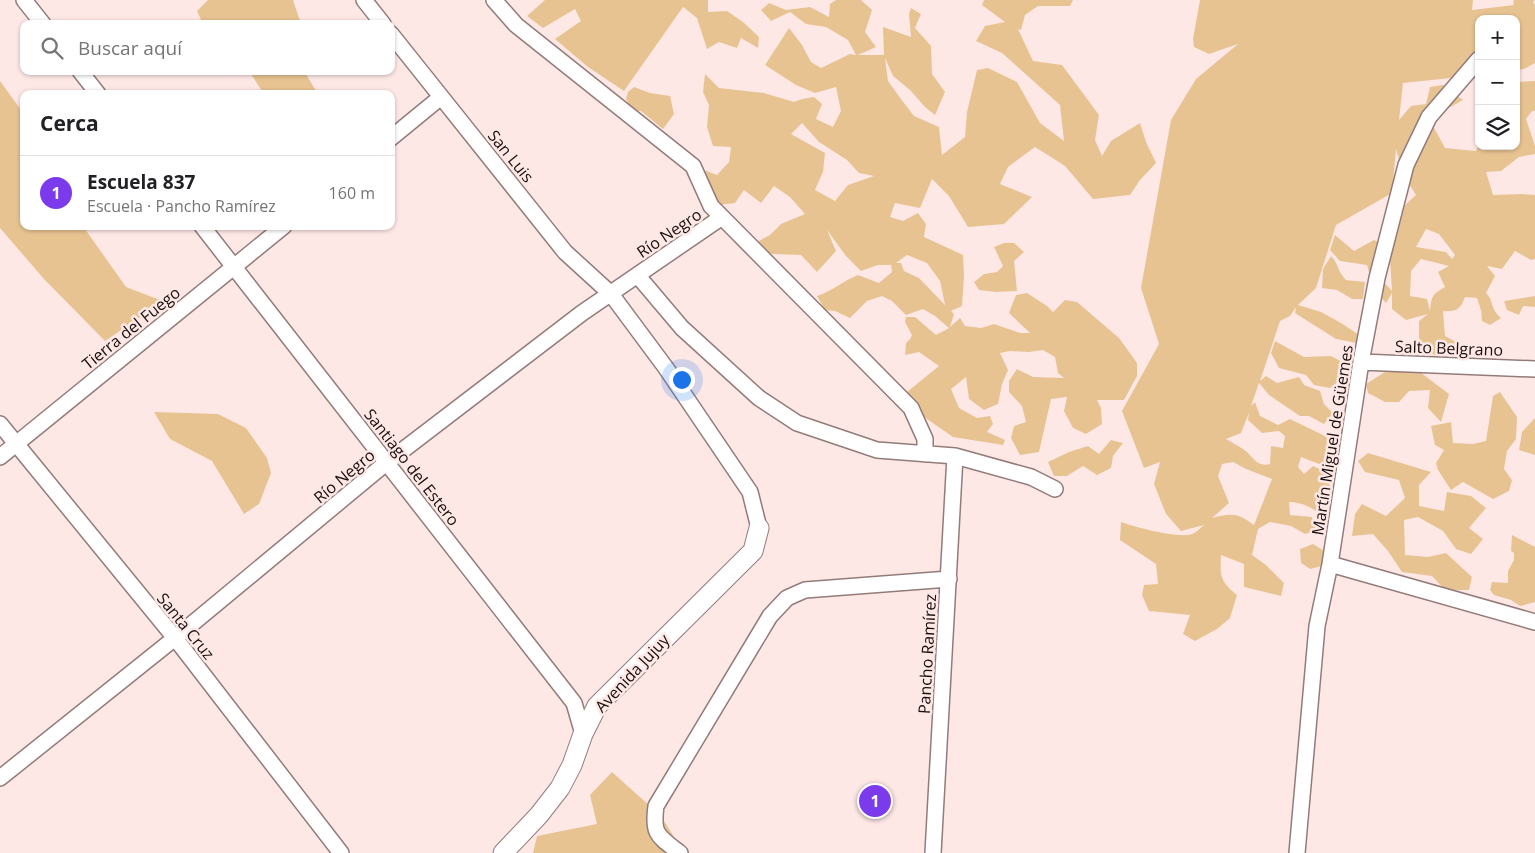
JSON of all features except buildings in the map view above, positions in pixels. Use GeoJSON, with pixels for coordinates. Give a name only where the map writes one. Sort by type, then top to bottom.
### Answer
{"type":"FeatureCollection","features":[{"type":"Feature","properties":{"kind":"street"},"geometry":{"type":"LineString","coordinates":[[24,0],[40,20]]}},
{"type":"Feature","properties":{"kind":"street"},"geometry":{"type":"LineString","coordinates":[[364,0],[380,20]]}},
{"type":"Feature","properties":{"kind":"street"},"geometry":{"type":"LineString","coordinates":[[494,0],[516,25],[693,166],[711,206],[911,408],[925,438],[925,454]]}},
{"type":"Feature","properties":{"kind":"street","name":"San Luis"},"geometry":{"type":"LineString","coordinates":[[395,39],[565,252],[611,294],[666,368],[750,492],[759,528]]}},
{"type":"Feature","properties":{"kind":"street","name":"Martín Miguel de Güemes"},"geometry":{"type":"LineString","coordinates":[[1297,853],[1317,626],[1330,564],[1377,278],[1406,165],[1429,116],[1478,60]]}},
{"type":"Feature","properties":{"kind":"street"},"geometry":{"type":"LineString","coordinates":[[83,75],[95,90]]}},
{"type":"Feature","properties":{"kind":"street"},"geometry":{"type":"LineString","coordinates":[[395,135],[441,97]]}},
{"type":"Feature","properties":{"kind":"street","name":"Río Negro"},"geometry":{"type":"LineString","coordinates":[[0,778],[175,638],[386,463],[582,313],[722,217]]}},
{"type":"Feature","properties":{"kind":"street","name":"Santiago del Estero"},"geometry":{"type":"LineString","coordinates":[[205,230],[574,703],[583,734]]}},
{"type":"Feature","properties":{"kind":"street","name":"Tierra del Fuego"},"geometry":{"type":"LineString","coordinates":[[0,457],[279,230]]}},
{"type":"Feature","properties":{"kind":"street"},"geometry":{"type":"LineString","coordinates":[[638,276],[682,328],[759,398],[797,423],[878,450],[955,456],[1031,477],[1055,489]]}},
{"type":"Feature","properties":{"kind":"street","name":"Salto Belgrano"},"geometry":{"type":"LineString","coordinates":[[1362,362],[1535,368]]}},
{"type":"Feature","properties":{"kind":"street","name":"Santa Cruz"},"geometry":{"type":"LineString","coordinates":[[0,424],[175,638],[341,853]]}},
{"type":"Feature","properties":{"kind":"street","name":"Pancho Ramírez"},"geometry":{"type":"LineString","coordinates":[[933,853],[955,456]]}},
{"type":"Feature","properties":{"kind":"street","name":"Avenida Jujuy"},"geometry":{"type":"LineString","coordinates":[[503,853],[539,815],[560,788],[597,706],[753,551],[759,528]]}},
{"type":"Feature","properties":{"kind":"street"},"geometry":{"type":"LineString","coordinates":[[1330,564],[1535,622]]}},
{"type":"Feature","properties":{"kind":"street"},"geometry":{"type":"LineString","coordinates":[[680,853],[659,837],[653,825],[656,806],[770,616],[787,598],[804,590],[949,578]]}},
{"type":"Feature","properties":{"kind":"shaded area"},"geometry":{"type":"Polygon","coordinates":[[[208,0],[293,0],[300,20],[201,20],[197,11],[208,0]]]}},
{"type":"Feature","properties":{"kind":"shaded area"},"geometry":{"type":"Polygon","coordinates":[[[545,0],[708,0],[708,12],[727,11],[743,22],[759,37],[758,48],[741,38],[737,48],[719,42],[707,49],[697,18],[683,7],[624,91],[588,67],[555,39],[581,21],[575,9],[543,28],[527,16],[545,0]]]}},
{"type":"Feature","properties":{"kind":"shaded area"},"geometry":{"type":"Polygon","coordinates":[[[836,0],[861,0],[872,10],[865,32],[876,47],[858,55],[884,55],[883,27],[911,37],[909,14],[911,8],[921,14],[915,28],[931,46],[932,74],[945,92],[935,115],[893,76],[885,58],[888,81],[914,116],[939,127],[942,155],[965,137],[967,112],[977,70],[988,68],[1017,82],[1040,123],[1064,141],[1060,105],[1002,53],[976,41],[985,26],[1005,22],[982,5],[984,0],[1073,0],[1070,6],[1038,6],[1025,15],[1021,30],[1018,29],[1033,61],[1062,65],[1099,115],[1095,140],[1102,156],[1111,141],[1140,123],[1156,163],[1140,180],[1130,195],[1093,199],[1065,166],[1035,147],[1008,167],[1000,184],[1032,197],[1004,224],[968,227],[949,196],[932,179],[920,208],[895,203],[890,217],[903,221],[918,213],[926,224],[924,237],[963,255],[962,306],[951,311],[954,314],[950,327],[960,318],[965,326],[981,328],[994,324],[1020,333],[1030,333],[1009,313],[1016,295],[1027,293],[1053,312],[1065,300],[1077,302],[1119,338],[1137,363],[1137,376],[1124,400],[1097,400],[1101,408],[1102,424],[1086,434],[1073,428],[1064,411],[1067,397],[1051,399],[1039,452],[1020,455],[1011,438],[1014,426],[1026,422],[1022,406],[1009,392],[1009,381],[1017,369],[1033,377],[1064,378],[1058,373],[1055,357],[1043,350],[1000,353],[1008,370],[1002,384],[998,404],[984,410],[969,399],[966,377],[951,389],[959,408],[977,418],[990,416],[993,424],[987,432],[1005,440],[1003,445],[953,437],[911,408],[907,392],[939,366],[919,352],[905,355],[906,343],[912,335],[905,322],[906,317],[915,317],[936,335],[949,328],[923,309],[906,315],[892,301],[882,296],[867,301],[850,318],[835,311],[825,310],[817,296],[858,275],[879,283],[892,272],[891,265],[878,265],[861,271],[846,256],[827,230],[836,251],[817,272],[801,255],[772,254],[751,245],[770,235],[781,224],[805,214],[790,197],[774,186],[761,203],[744,190],[735,203],[711,206],[704,170],[717,175],[729,162],[731,147],[713,146],[707,127],[709,105],[703,92],[705,74],[719,88],[764,93],[794,102],[814,97],[822,104],[816,119],[833,127],[841,111],[836,87],[815,93],[796,85],[765,65],[789,28],[802,45],[811,62],[821,68],[850,54],[856,55],[848,40],[826,27],[806,24],[790,12],[771,21],[761,10],[769,3],[786,10],[810,7],[829,17],[830,4],[836,0]],[[802,123],[791,134],[825,153],[823,172],[815,190],[835,201],[848,185],[874,176],[859,173],[847,160],[819,142],[802,123]],[[907,255],[896,263],[901,263],[904,271],[919,278],[945,305],[940,281],[927,263],[907,255]]]}},
{"type":"Feature","properties":{"kind":"shaded area"},"geometry":{"type":"Polygon","coordinates":[[[1200,0],[1473,0],[1472,10],[1514,5],[1514,0],[1535,0],[1533,2],[1535,5],[1535,63],[1520,70],[1520,15],[1475,15],[1475,75],[1403,83],[1399,120],[1411,106],[1426,104],[1430,87],[1443,85],[1463,100],[1447,109],[1432,124],[1445,148],[1476,151],[1520,150],[1520,82],[1535,81],[1535,111],[1532,111],[1526,119],[1535,146],[1535,154],[1519,157],[1501,171],[1486,172],[1493,195],[1535,195],[1535,259],[1531,260],[1515,251],[1502,269],[1487,266],[1495,276],[1486,293],[1495,311],[1501,318],[1490,325],[1482,321],[1477,298],[1465,297],[1457,309],[1443,311],[1445,336],[1458,343],[1458,351],[1438,357],[1422,347],[1419,337],[1419,321],[1428,314],[1406,320],[1392,309],[1392,293],[1386,303],[1374,290],[1367,265],[1340,261],[1330,250],[1335,235],[1354,251],[1374,240],[1390,248],[1381,279],[1392,291],[1390,258],[1405,205],[1416,195],[1404,176],[1396,149],[1392,193],[1336,225],[1316,288],[1298,305],[1321,312],[1341,323],[1359,335],[1357,343],[1336,339],[1295,313],[1296,307],[1290,316],[1280,321],[1260,381],[1266,376],[1277,383],[1299,377],[1304,385],[1320,391],[1324,404],[1333,413],[1324,424],[1309,416],[1300,416],[1269,395],[1259,383],[1251,406],[1255,402],[1260,416],[1278,425],[1290,419],[1325,436],[1333,446],[1331,460],[1319,464],[1301,457],[1298,467],[1304,474],[1313,466],[1324,471],[1330,486],[1323,518],[1308,506],[1289,502],[1290,515],[1312,517],[1316,531],[1305,534],[1291,526],[1270,522],[1258,529],[1252,555],[1266,565],[1284,583],[1281,596],[1244,587],[1244,564],[1221,555],[1222,578],[1227,586],[1237,595],[1230,618],[1217,629],[1195,641],[1183,634],[1190,615],[1149,611],[1142,595],[1144,585],[1158,584],[1156,564],[1120,540],[1121,522],[1177,535],[1194,533],[1204,525],[1181,531],[1166,514],[1154,484],[1160,462],[1144,468],[1122,411],[1159,344],[1141,288],[1171,120],[1196,79],[1238,44],[1209,54],[1194,47],[1193,39],[1200,0]],[[1426,229],[1416,247],[1446,252],[1452,259],[1455,255],[1439,234],[1426,229]],[[1421,259],[1411,271],[1410,296],[1427,299],[1430,311],[1433,296],[1445,287],[1438,272],[1449,266],[1421,259]],[[1249,413],[1241,433],[1226,439],[1245,450],[1259,463],[1270,464],[1271,446],[1283,448],[1285,436],[1279,431],[1262,433],[1248,420],[1249,413]],[[1233,462],[1222,464],[1218,476],[1229,503],[1212,518],[1234,515],[1254,525],[1272,479],[1233,462]]]}},
{"type":"Feature","properties":{"kind":"shaded area"},"geometry":{"type":"Polygon","coordinates":[[[252,75],[306,75],[316,90],[261,90],[252,75]]]}},
{"type":"Feature","properties":{"kind":"shaded area"},"geometry":{"type":"Polygon","coordinates":[[[0,81],[20,108],[20,230],[86,230],[126,287],[160,300],[148,312],[105,341],[44,279],[0,228],[0,81]]]}},
{"type":"Feature","properties":{"kind":"shaded area"},"geometry":{"type":"Polygon","coordinates":[[[634,87],[650,93],[670,96],[674,114],[663,129],[641,111],[632,110],[626,99],[628,92],[634,87]]]}},
{"type":"Feature","properties":{"kind":"shaded area"},"geometry":{"type":"Polygon","coordinates":[[[1004,243],[1014,243],[1024,252],[1014,261],[1017,291],[996,292],[979,290],[974,282],[984,274],[997,272],[1003,266],[994,247],[1004,243]]]}},
{"type":"Feature","properties":{"kind":"shaded area"},"geometry":{"type":"Polygon","coordinates":[[[1331,256],[1346,280],[1365,282],[1363,299],[1352,299],[1337,290],[1322,288],[1323,269],[1331,256]]]}},
{"type":"Feature","properties":{"kind":"shaded area"},"geometry":{"type":"Polygon","coordinates":[[[1535,296],[1535,307],[1523,306],[1519,315],[1507,310],[1504,301],[1535,296]]]}},
{"type":"Feature","properties":{"kind":"shaded area"},"geometry":{"type":"Polygon","coordinates":[[[1275,341],[1304,357],[1331,356],[1344,363],[1345,376],[1330,388],[1314,385],[1306,375],[1279,368],[1271,353],[1275,341]]]}},
{"type":"Feature","properties":{"kind":"shaded area"},"geometry":{"type":"Polygon","coordinates":[[[1393,367],[1416,369],[1449,394],[1441,422],[1428,408],[1430,390],[1409,391],[1399,402],[1385,402],[1368,393],[1366,384],[1393,367]]]}},
{"type":"Feature","properties":{"kind":"shaded area"},"geometry":{"type":"Polygon","coordinates":[[[1500,392],[1517,417],[1516,439],[1507,451],[1504,469],[1512,480],[1509,491],[1493,499],[1463,482],[1451,490],[1438,470],[1436,463],[1444,450],[1435,445],[1431,426],[1451,422],[1453,443],[1473,444],[1486,441],[1493,396],[1500,392]]]}},
{"type":"Feature","properties":{"kind":"shaded area"},"geometry":{"type":"Polygon","coordinates":[[[154,412],[218,414],[246,428],[267,458],[271,473],[259,504],[244,514],[212,461],[170,439],[154,412]]]}},
{"type":"Feature","properties":{"kind":"shaded area"},"geometry":{"type":"Polygon","coordinates":[[[1535,418],[1535,455],[1519,450],[1522,432],[1535,418]]]}},
{"type":"Feature","properties":{"kind":"shaded area"},"geometry":{"type":"Polygon","coordinates":[[[1111,440],[1123,443],[1113,456],[1111,468],[1097,475],[1083,466],[1067,476],[1054,476],[1048,462],[1088,446],[1099,454],[1111,440]]]}},
{"type":"Feature","properties":{"kind":"shaded area"},"geometry":{"type":"Polygon","coordinates":[[[1368,453],[1431,472],[1419,485],[1419,506],[1444,511],[1447,492],[1471,496],[1486,508],[1469,528],[1483,539],[1471,554],[1456,549],[1443,531],[1418,517],[1404,520],[1405,555],[1428,557],[1446,553],[1472,577],[1469,590],[1445,590],[1432,576],[1402,572],[1388,551],[1373,534],[1352,536],[1355,514],[1362,504],[1386,516],[1405,498],[1399,480],[1365,472],[1358,461],[1368,453]]]}},
{"type":"Feature","properties":{"kind":"shaded area"},"geometry":{"type":"Polygon","coordinates":[[[1512,535],[1535,547],[1535,602],[1520,606],[1511,600],[1494,595],[1490,590],[1492,582],[1508,583],[1508,571],[1514,560],[1514,553],[1511,551],[1512,535]]]}},
{"type":"Feature","properties":{"kind":"shaded area"},"geometry":{"type":"Polygon","coordinates":[[[1313,544],[1326,552],[1326,565],[1310,569],[1301,563],[1300,549],[1313,544]]]}},
{"type":"Feature","properties":{"kind":"shaded area"},"geometry":{"type":"Polygon","coordinates":[[[612,772],[661,816],[684,853],[533,853],[537,836],[597,824],[590,795],[612,772]]]}},
{"type":"Feature","properties":{"kind":"place","name":"Escuela 837"},"geometry":{"type":"Point","coordinates":[875,801]}}]}
